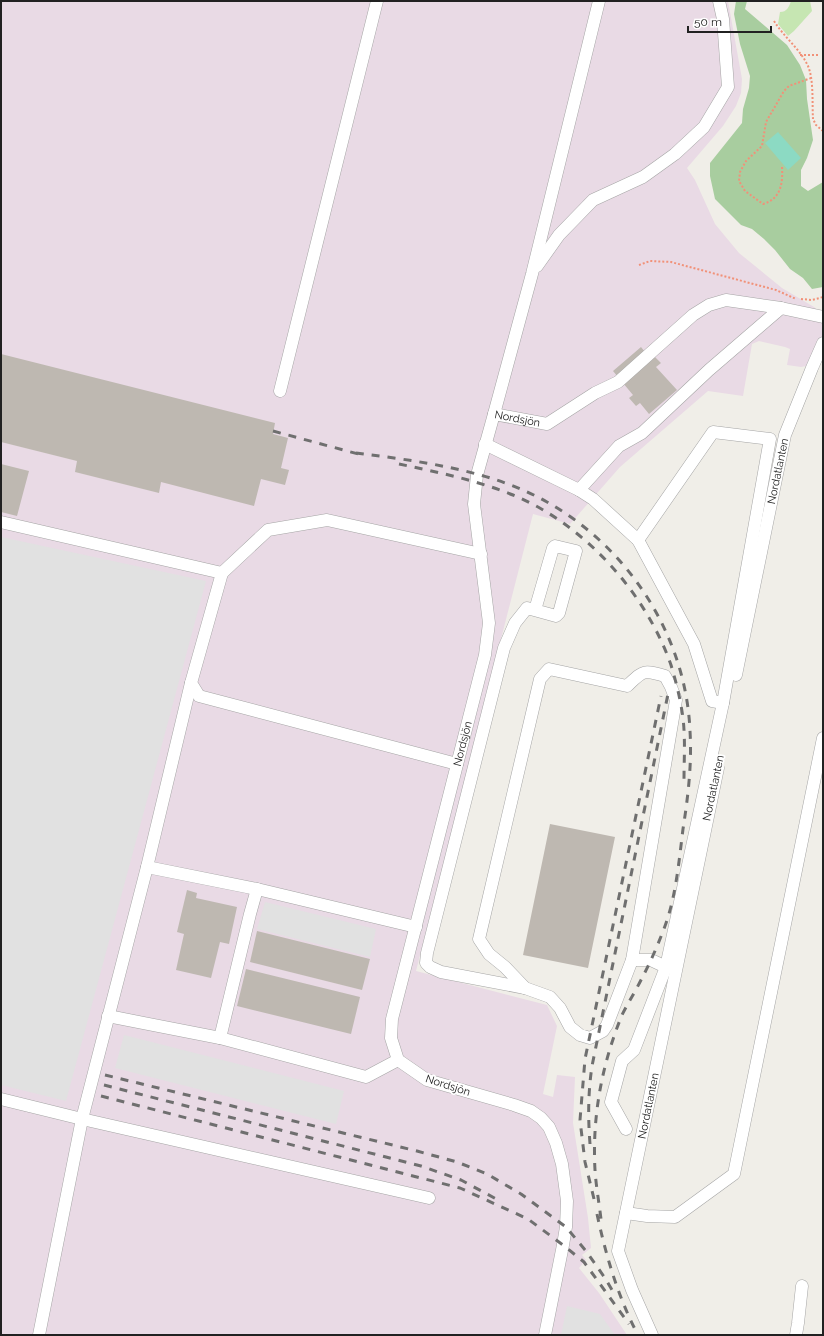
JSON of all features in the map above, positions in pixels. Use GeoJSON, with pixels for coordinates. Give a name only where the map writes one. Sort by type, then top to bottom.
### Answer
{"type":"FeatureCollection","features":[{"type":"Feature","properties":{"kind":"street"},"geometry":{"type":"LineString","coordinates":[[280,392],[377,1]]}},
{"type":"Feature","properties":{"kind":"street"},"geometry":{"type":"LineString","coordinates":[[494,414],[532,274],[599,1]]}},
{"type":"Feature","properties":{"kind":"street"},"geometry":{"type":"LineString","coordinates":[[532,274],[559,234],[593,200],[643,177],[675,154],[704,127],[728,87],[723,19],[719,1]]}},
{"type":"Feature","properties":{"kind":"street","name":"Nordsjön"},"geometry":{"type":"LineString","coordinates":[[545,1335],[566,1227],[567,1201],[562,1164],[549,1127],[541,1118],[531,1111],[427,1080],[398,1060],[391,1038],[392,1019],[485,655],[489,623],[474,504],[477,475],[485,444],[494,414],[547,424],[595,393],[618,382],[694,315],[709,305],[726,300],[781,308],[823,317]]}},
{"type":"Feature","properties":{"kind":"street"},"geometry":{"type":"LineString","coordinates":[[579,490],[619,446],[642,433],[709,370],[781,308]]}},
{"type":"Feature","properties":{"kind":"street","name":"Nordatlanten"},"geometry":{"type":"LineString","coordinates":[[652,1335],[632,1290],[618,1251],[785,435],[823,343]]}},
{"type":"Feature","properties":{"kind":"street"},"geometry":{"type":"LineString","coordinates":[[626,1129],[611,1102],[622,1061],[634,1050],[666,967],[723,704],[770,439],[713,432],[638,540]]}},
{"type":"Feature","properties":{"kind":"street"},"geometry":{"type":"LineString","coordinates":[[485,444],[579,490],[593,499],[638,540],[694,644],[712,701],[723,704]]}},
{"type":"Feature","properties":{"kind":"street"},"geometry":{"type":"LineString","coordinates":[[39,1335],[82,1119],[147,867],[191,683],[222,573],[268,530],[327,520],[481,554]]}},
{"type":"Feature","properties":{"kind":"street"},"geometry":{"type":"LineString","coordinates":[[1,522],[222,573]]}},
{"type":"Feature","properties":{"kind":"street"},"geometry":{"type":"LineString","coordinates":[[525,988],[505,967],[489,954],[479,939],[540,679],[549,668],[627,686],[641,673],[650,671],[665,676],[671,686],[676,700],[632,960],[607,1025],[602,1031],[590,1038],[580,1035],[570,1027],[560,1008],[550,997],[525,988],[441,972],[430,967],[426,963],[427,953],[504,648],[515,623],[527,608],[556,616],[559,613],[576,552],[559,546],[555,546],[553,548],[535,610]]}},
{"type":"Feature","properties":{"kind":"street"},"geometry":{"type":"LineString","coordinates":[[191,683],[199,696]]}},
{"type":"Feature","properties":{"kind":"street"},"geometry":{"type":"LineString","coordinates":[[187,702],[199,696],[458,764]]}},
{"type":"Feature","properties":{"kind":"street"},"geometry":{"type":"LineString","coordinates":[[626,1212],[647,1216],[675,1217],[734,1174],[823,738]]}},
{"type":"Feature","properties":{"kind":"street"},"geometry":{"type":"LineString","coordinates":[[147,867],[258,889],[416,927]]}},
{"type":"Feature","properties":{"kind":"street"},"geometry":{"type":"LineString","coordinates":[[220,1038],[258,889]]}},
{"type":"Feature","properties":{"kind":"street"},"geometry":{"type":"LineString","coordinates":[[632,960],[651,960],[666,967]]}},
{"type":"Feature","properties":{"kind":"street"},"geometry":{"type":"LineString","coordinates":[[108,1016],[220,1038],[366,1077],[398,1060]]}},
{"type":"Feature","properties":{"kind":"street"},"geometry":{"type":"LineString","coordinates":[[1,1099],[82,1119],[429,1198]]}},
{"type":"Feature","properties":{"kind":"street"},"geometry":{"type":"LineString","coordinates":[[796,1335],[802,1286]]}},
{"type":"Feature","properties":{"kind":"path"},"geometry":{"type":"LineString","coordinates":[[774,21],[808,67],[811,78],[813,119],[823,131]]}},
{"type":"Feature","properties":{"kind":"path"},"geometry":{"type":"LineString","coordinates":[[800,55],[818,55]]}},
{"type":"Feature","properties":{"kind":"path"},"geometry":{"type":"LineString","coordinates":[[782,168],[783,178],[778,194],[769,202],[763,204],[745,191],[739,181],[740,172],[746,161],[762,146],[766,122],[784,91],[789,86],[811,78]]}},
{"type":"Feature","properties":{"kind":"path"},"geometry":{"type":"LineString","coordinates":[[639,266],[650,262],[671,262],[776,290],[797,299],[812,300],[823,297]]}},
{"type":"Feature","properties":{"kind":"shaded area"},"geometry":{"type":"Polygon","coordinates":[[[1,1],[728,1],[742,79],[741,93],[736,106],[723,126],[687,168],[695,180],[715,224],[739,253],[782,288],[814,307],[823,315],[823,341],[820,363],[801,367],[787,365],[790,349],[759,341],[752,344],[743,396],[708,391],[620,467],[570,524],[533,514],[416,971],[547,1005],[557,1026],[543,1094],[553,1097],[557,1075],[575,1077],[573,1123],[588,1218],[591,1248],[582,1255],[586,1260],[579,1268],[599,1293],[627,1335],[1,1335],[1,1]]]}},
{"type":"Feature","properties":{"kind":"shaded area"},"geometry":{"type":"Polygon","coordinates":[[[1,537],[206,581],[66,1101],[1,1085],[1,537]]]}},
{"type":"Feature","properties":{"kind":"shaded area"},"geometry":{"type":"Polygon","coordinates":[[[265,902],[376,929],[370,957],[257,929],[265,902]]]}},
{"type":"Feature","properties":{"kind":"shaded area"},"geometry":{"type":"Polygon","coordinates":[[[124,1035],[344,1091],[336,1124],[115,1068],[124,1035]]]}},
{"type":"Feature","properties":{"kind":"shaded area"},"geometry":{"type":"Polygon","coordinates":[[[567,1306],[600,1314],[615,1335],[561,1335],[567,1306]]]}},
{"type":"Feature","properties":{"kind":"green space"},"geometry":{"type":"Polygon","coordinates":[[[736,1],[747,1],[745,9],[787,45],[800,65],[806,80],[807,99],[813,140],[801,170],[801,186],[808,191],[823,182],[823,287],[812,289],[803,278],[790,269],[764,239],[752,229],[741,225],[715,199],[710,176],[710,163],[742,123],[743,109],[749,88],[750,76],[740,44],[734,14],[736,1]]]}},
{"type":"Feature","properties":{"kind":"green space"},"geometry":{"type":"Polygon","coordinates":[[[791,1],[810,1],[812,11],[788,36],[778,24],[780,12],[786,10],[791,1]]]}},
{"type":"Feature","properties":{"kind":"green space"},"geometry":{"type":"Polygon","coordinates":[[[778,132],[801,158],[788,170],[765,143],[778,132]]]}},
{"type":"Feature","properties":{"kind":"building"},"geometry":{"type":"Polygon","coordinates":[[[641,347],[649,357],[652,354],[661,363],[656,367],[677,390],[649,414],[640,403],[636,406],[629,398],[633,395],[613,371],[641,347]]]}},
{"type":"Feature","properties":{"kind":"building"},"geometry":{"type":"Polygon","coordinates":[[[1,354],[275,423],[273,434],[288,438],[281,468],[289,470],[285,485],[261,479],[254,506],[161,482],[159,493],[75,472],[77,461],[1,442],[1,354]]]}},
{"type":"Feature","properties":{"kind":"building"},"geometry":{"type":"Polygon","coordinates":[[[1,464],[29,471],[17,516],[1,512],[1,464]]]}},
{"type":"Feature","properties":{"kind":"building"},"geometry":{"type":"Polygon","coordinates":[[[550,824],[615,837],[588,968],[523,955],[550,824]]]}},
{"type":"Feature","properties":{"kind":"building"},"geometry":{"type":"Polygon","coordinates":[[[187,890],[197,893],[196,898],[237,907],[229,944],[220,942],[211,978],[176,970],[184,934],[177,932],[187,890]]]}},
{"type":"Feature","properties":{"kind":"building"},"geometry":{"type":"Polygon","coordinates":[[[257,931],[370,959],[362,990],[250,962],[257,931]]]}},
{"type":"Feature","properties":{"kind":"building"},"geometry":{"type":"Polygon","coordinates":[[[246,969],[360,997],[351,1034],[237,1006],[246,969]]]}},
{"type":"Feature","properties":{"kind":"railway"},"geometry":{"type":"LineString","coordinates":[[273,431],[362,455]]}},
{"type":"Feature","properties":{"kind":"railway"},"geometry":{"type":"LineString","coordinates":[[356,453],[454,468],[502,482],[547,502],[577,521],[603,544],[627,570],[648,598],[665,629],[678,662],[686,696],[690,731],[688,793],[678,866],[669,915],[648,967],[622,1015],[604,1071],[597,1110],[594,1150],[595,1176],[601,1219]]}},
{"type":"Feature","properties":{"kind":"railway"},"geometry":{"type":"LineString","coordinates":[[399,464],[442,473],[513,495],[539,508],[564,524],[588,543],[609,564],[629,587],[646,612],[660,638],[671,665],[679,697],[683,722],[684,779]]}},
{"type":"Feature","properties":{"kind":"railway"},"geometry":{"type":"LineString","coordinates":[[590,1144],[589,1105],[592,1066],[668,694]]}},
{"type":"Feature","properties":{"kind":"railway"},"geometry":{"type":"LineString","coordinates":[[594,1199],[585,1162],[580,1120],[585,1059],[661,696]]}},
{"type":"Feature","properties":{"kind":"railway"},"geometry":{"type":"LineString","coordinates":[[105,1075],[417,1151],[457,1162],[487,1174],[521,1194],[566,1227],[586,1251],[615,1295]]}},
{"type":"Feature","properties":{"kind":"railway"},"geometry":{"type":"LineString","coordinates":[[104,1085],[421,1166],[461,1180],[500,1201]]}},
{"type":"Feature","properties":{"kind":"railway"},"geometry":{"type":"LineString","coordinates":[[101,1096],[460,1188],[528,1219],[563,1245],[584,1262],[629,1324]]}},
{"type":"Feature","properties":{"kind":"railway"},"geometry":{"type":"LineString","coordinates":[[597,1214],[613,1276],[624,1306],[638,1335]]}}]}
